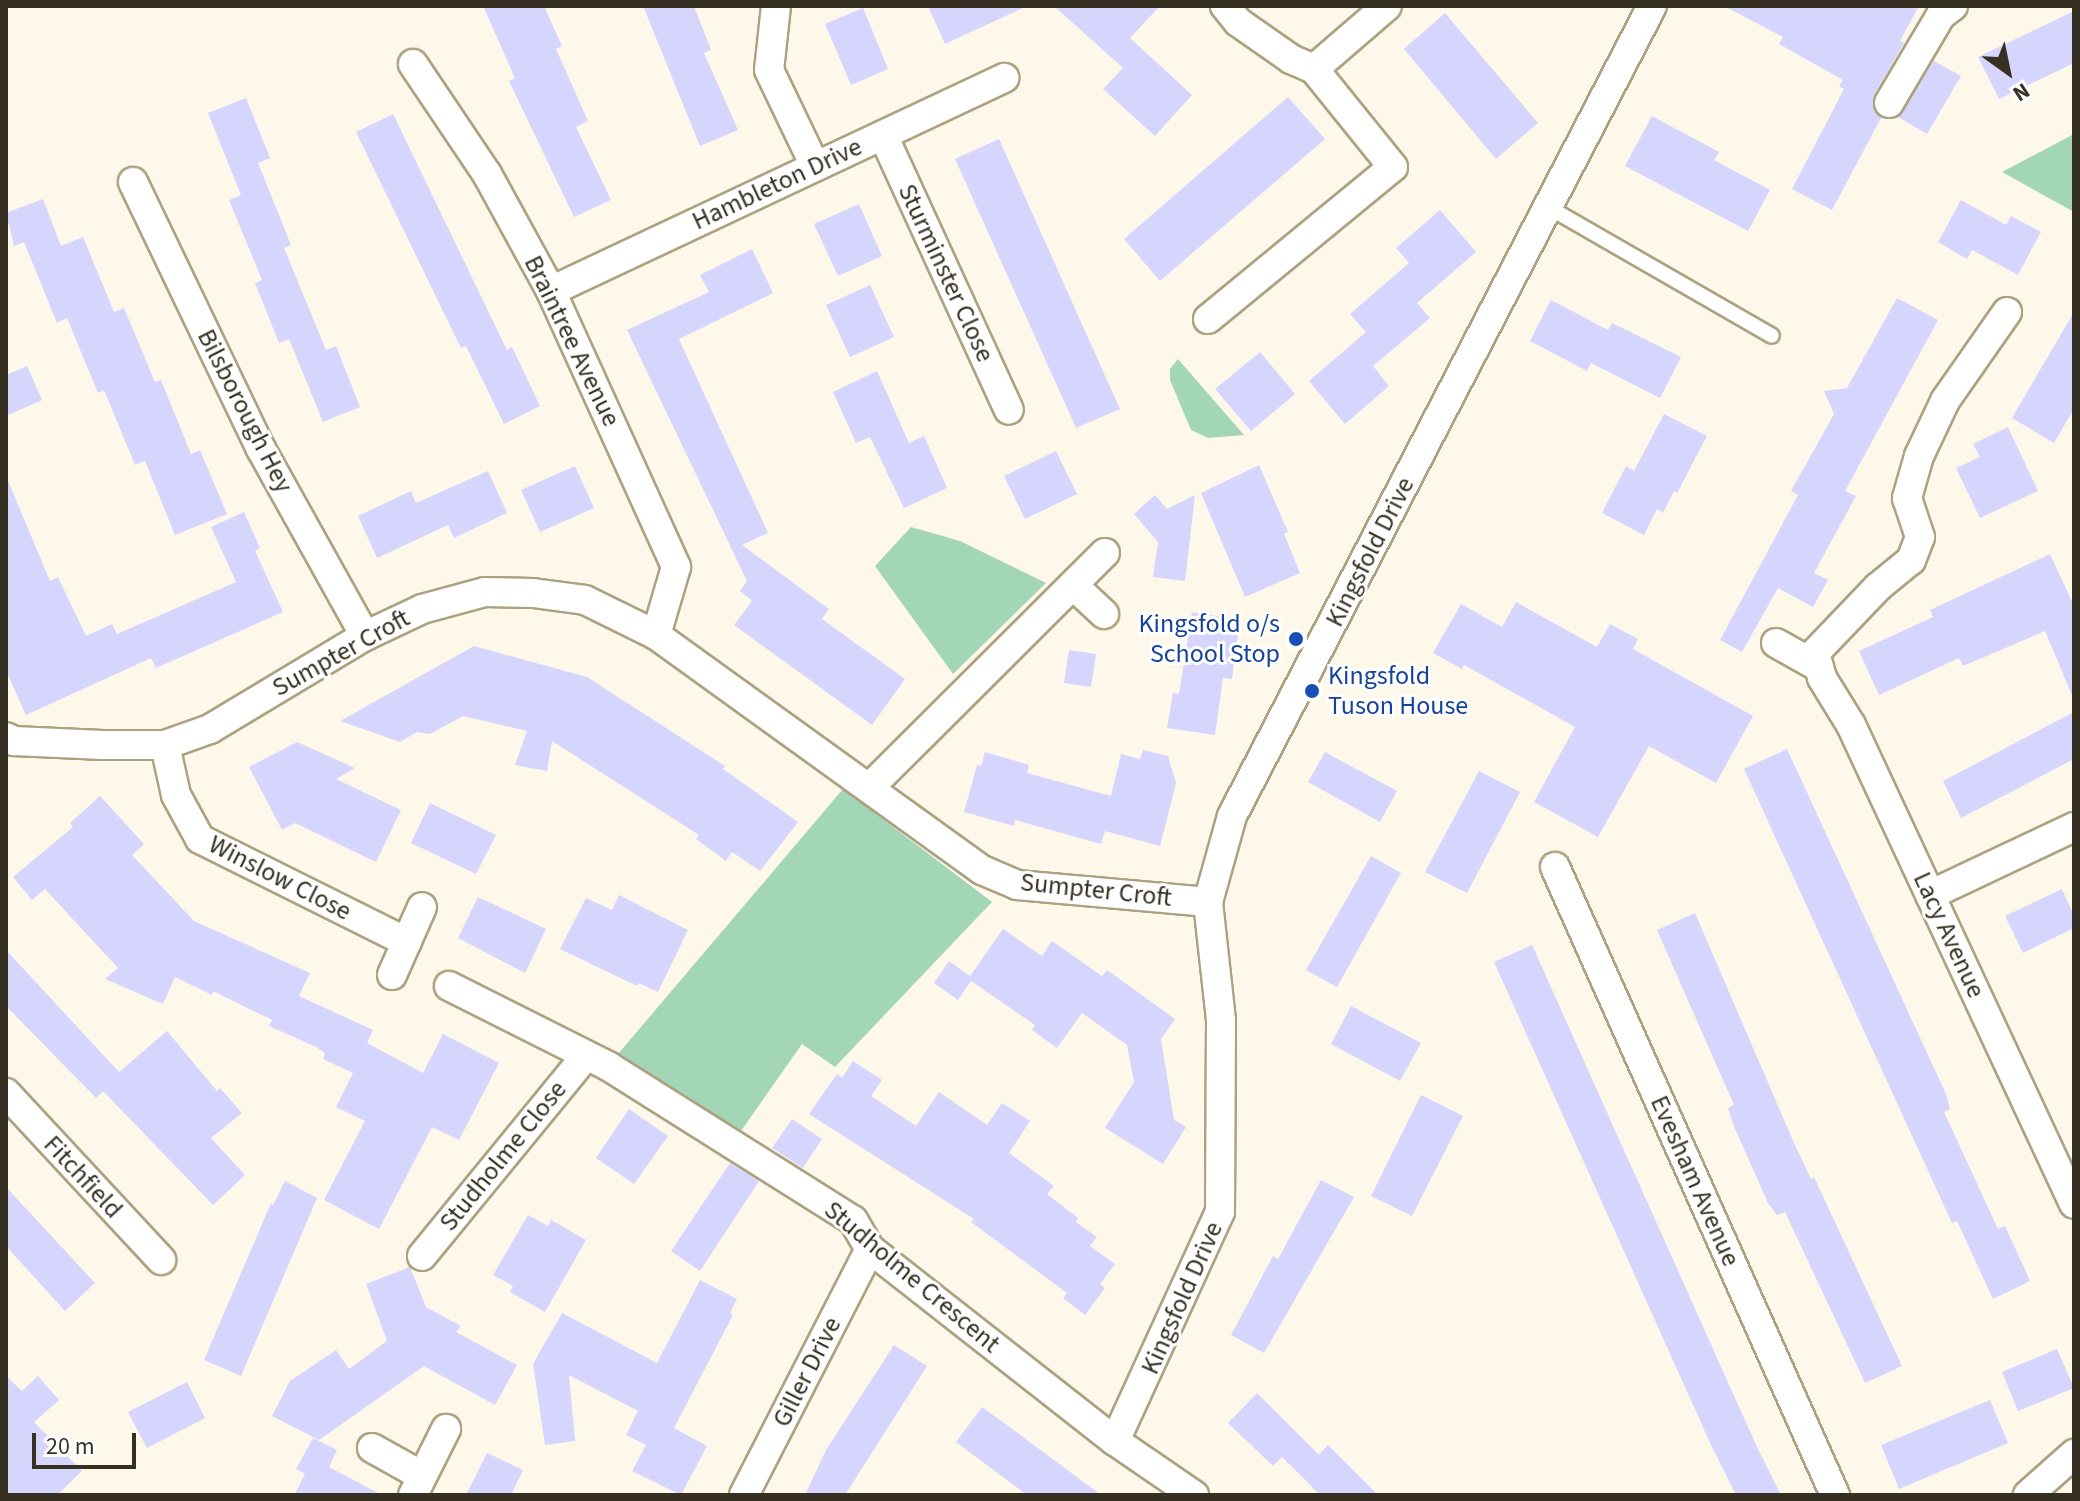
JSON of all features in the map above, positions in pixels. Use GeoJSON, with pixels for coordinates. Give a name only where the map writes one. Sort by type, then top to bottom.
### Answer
{"type":"FeatureCollection","features":[{"type":"Feature","properties":{"kind":"street"},"geometry":{"type":"LineString","coordinates":[[776,6],[769,70],[814,164]]}},
{"type":"Feature","properties":{"kind":"street"},"geometry":{"type":"LineString","coordinates":[[1208,319],[1393,167],[1314,69],[1291,59],[1238,22],[1225,6]]}},
{"type":"Feature","properties":{"kind":"street"},"geometry":{"type":"LineString","coordinates":[[1314,69],[1387,6]]}},
{"type":"Feature","properties":{"kind":"street","name":"Kingsfold Drive"},"geometry":{"type":"LineString","coordinates":[[1115,1441],[1220,1212],[1221,1020],[1208,902],[1232,816],[1652,6]]}},
{"type":"Feature","properties":{"kind":"street"},"geometry":{"type":"LineString","coordinates":[[1889,103],[1941,15],[1953,6]]}},
{"type":"Feature","properties":{"kind":"street","name":"Braintree Avenue"},"geometry":{"type":"LineString","coordinates":[[413,64],[487,174],[551,291],[676,567],[656,635]]}},
{"type":"Feature","properties":{"kind":"street","name":"Hambleton Drive"},"geometry":{"type":"LineString","coordinates":[[551,291],[814,164],[1004,78]]}},
{"type":"Feature","properties":{"kind":"street","name":"Sturminster Close"},"geometry":{"type":"LineString","coordinates":[[883,135],[1009,410]]}},
{"type":"Feature","properties":{"kind":"street","name":"Bilsborough Hey"},"geometry":{"type":"LineString","coordinates":[[133,182],[261,449],[365,636]]}},
{"type":"Feature","properties":{"kind":"street"},"geometry":{"type":"LineString","coordinates":[[1819,667],[1815,653],[1878,587],[1911,560],[1920,537],[1907,498],[1919,456],[1945,401],[2007,312]]}},
{"type":"Feature","properties":{"kind":"street"},"geometry":{"type":"LineString","coordinates":[[869,788],[1105,553]]}},
{"type":"Feature","properties":{"kind":"street"},"geometry":{"type":"LineString","coordinates":[[1074,586],[1104,614]]}},
{"type":"Feature","properties":{"kind":"street","name":"Sumpter Croft"},"geometry":{"type":"LineString","coordinates":[[9,745],[165,745],[210,729],[365,636],[422,609],[485,592],[533,593],[585,600],[656,635],[982,870],[1017,885],[1208,902]]}},
{"type":"Feature","properties":{"kind":"street"},"geometry":{"type":"LineString","coordinates":[[1776,643],[1819,667]]}},
{"type":"Feature","properties":{"kind":"street","name":"Lacy Avenue"},"geometry":{"type":"LineString","coordinates":[[1819,667],[1822,678],[1851,725],[2074,1204]]}},
{"type":"Feature","properties":{"kind":"street","name":"Winslow Close"},"geometry":{"type":"LineString","coordinates":[[165,745],[176,795],[200,839],[407,942]]}},
{"type":"Feature","properties":{"kind":"street"},"geometry":{"type":"LineString","coordinates":[[1930,895],[2074,827]]}},
{"type":"Feature","properties":{"kind":"street","name":"Evesham Avenue"},"geometry":{"type":"LineString","coordinates":[[1555,867],[1835,1495]]}},
{"type":"Feature","properties":{"kind":"street"},"geometry":{"type":"LineString","coordinates":[[392,975],[422,907]]}},
{"type":"Feature","properties":{"kind":"street","name":"Studholme Crescent"},"geometry":{"type":"LineString","coordinates":[[449,986],[608,1066],[853,1220],[870,1249],[1115,1441],[1194,1495]]}},
{"type":"Feature","properties":{"kind":"street","name":"Studholme Close"},"geometry":{"type":"LineString","coordinates":[[422,1256],[585,1057]]}},
{"type":"Feature","properties":{"kind":"street","name":"Fitchfield"},"geometry":{"type":"LineString","coordinates":[[6,1093],[161,1260]]}},
{"type":"Feature","properties":{"kind":"street","name":"Giller Drive"},"geometry":{"type":"LineString","coordinates":[[744,1495],[870,1249]]}},
{"type":"Feature","properties":{"kind":"street"},"geometry":{"type":"LineString","coordinates":[[372,1448],[417,1486],[446,1429]]}},
{"type":"Feature","properties":{"kind":"street"},"geometry":{"type":"LineString","coordinates":[[2028,1495],[2074,1454]]}},
{"type":"Feature","properties":{"kind":"lane"},"geometry":{"type":"LineString","coordinates":[[1548,207],[1772,336]]}},
{"type":"Feature","properties":{"kind":"green space"},"geometry":{"type":"Polygon","coordinates":[[[2074,134],[2074,212],[2002,172],[2074,134]]]}},
{"type":"Feature","properties":{"kind":"green space"},"geometry":{"type":"Polygon","coordinates":[[[1178,359],[1244,435],[1208,438],[1191,430],[1170,380],[1170,369],[1178,359]]]}},
{"type":"Feature","properties":{"kind":"green space"},"geometry":{"type":"Polygon","coordinates":[[[911,527],[960,541],[1046,583],[953,674],[875,566],[911,527]]]}},
{"type":"Feature","properties":{"kind":"green space"},"geometry":{"type":"Polygon","coordinates":[[[843,789],[992,902],[835,1067],[802,1044],[741,1131],[618,1054],[843,789]]]}},
{"type":"Feature","properties":{"kind":"building"},"geometry":{"type":"Polygon","coordinates":[[[483,6],[544,6],[562,46],[556,49],[588,121],[576,127],[611,200],[574,217],[509,81],[515,78],[483,6]]]}},
{"type":"Feature","properties":{"kind":"building"},"geometry":{"type":"Polygon","coordinates":[[[643,6],[694,6],[711,50],[704,53],[738,130],[700,146],[643,6]]]}},
{"type":"Feature","properties":{"kind":"building"},"geometry":{"type":"Polygon","coordinates":[[[928,6],[1027,6],[945,44],[928,6]]]}},
{"type":"Feature","properties":{"kind":"building"},"geometry":{"type":"Polygon","coordinates":[[[1054,6],[1160,6],[1130,38],[1192,95],[1155,136],[1103,89],[1123,68],[1054,6]]]}},
{"type":"Feature","properties":{"kind":"building"},"geometry":{"type":"Polygon","coordinates":[[[1724,6],[1919,6],[1900,41],[1904,43],[1874,95],[1874,111],[1881,118],[1832,210],[1792,189],[1844,89],[1839,86],[1843,80],[1779,44],[1783,37],[1724,6]]]}},
{"type":"Feature","properties":{"kind":"building"},"geometry":{"type":"Polygon","coordinates":[[[863,8],[888,69],[851,85],[825,24],[863,8]]]}},
{"type":"Feature","properties":{"kind":"building"},"geometry":{"type":"Polygon","coordinates":[[[2074,11],[2074,63],[1999,99],[1978,57],[2074,11]]]}},
{"type":"Feature","properties":{"kind":"building"},"geometry":{"type":"Polygon","coordinates":[[[1445,13],[1538,123],[1496,159],[1404,49],[1445,13]]]}},
{"type":"Feature","properties":{"kind":"building"},"geometry":{"type":"Polygon","coordinates":[[[1934,61],[1961,76],[1927,134],[1898,117],[1934,61]]]}},
{"type":"Feature","properties":{"kind":"building"},"geometry":{"type":"Polygon","coordinates":[[[1288,97],[1325,139],[1160,281],[1124,239],[1288,97]]]}},
{"type":"Feature","properties":{"kind":"building"},"geometry":{"type":"Polygon","coordinates":[[[246,98],[270,158],[258,163],[291,245],[284,248],[326,350],[336,346],[360,407],[323,422],[289,339],[279,343],[255,283],[262,280],[229,200],[241,195],[208,113],[246,98]]]}},
{"type":"Feature","properties":{"kind":"building"},"geometry":{"type":"Polygon","coordinates":[[[393,114],[507,350],[512,347],[540,406],[504,424],[466,346],[461,348],[356,132],[393,114]]]}},
{"type":"Feature","properties":{"kind":"building"},"geometry":{"type":"Polygon","coordinates":[[[1652,116],[1719,152],[1714,160],[1770,190],[1748,231],[1625,166],[1652,116]]]}},
{"type":"Feature","properties":{"kind":"building"},"geometry":{"type":"Polygon","coordinates":[[[999,139],[1120,409],[1076,428],[955,159],[999,139]]]}},
{"type":"Feature","properties":{"kind":"building"},"geometry":{"type":"Polygon","coordinates":[[[43,199],[61,246],[83,237],[114,312],[124,308],[155,382],[161,380],[191,454],[200,450],[227,514],[175,535],[145,461],[135,465],[104,390],[98,393],[67,318],[57,323],[24,242],[14,246],[6,213],[43,199]]]}},
{"type":"Feature","properties":{"kind":"building"},"geometry":{"type":"Polygon","coordinates":[[[1961,200],[2006,225],[2011,216],[2041,232],[2018,275],[1972,250],[1967,259],[1938,242],[1961,200]]]}},
{"type":"Feature","properties":{"kind":"building"},"geometry":{"type":"Polygon","coordinates":[[[859,204],[882,256],[838,276],[814,224],[859,204]]]}},
{"type":"Feature","properties":{"kind":"building"},"geometry":{"type":"Polygon","coordinates":[[[1440,210],[1476,252],[1417,303],[1430,318],[1373,366],[1389,386],[1345,424],[1309,381],[1366,332],[1350,314],[1409,263],[1396,248],[1440,210]]]}},
{"type":"Feature","properties":{"kind":"building"},"geometry":{"type":"Polygon","coordinates":[[[752,249],[773,293],[679,339],[768,533],[742,545],[829,609],[822,619],[905,679],[872,725],[734,625],[752,601],[740,591],[747,581],[627,330],[709,292],[700,275],[752,249]]]}},
{"type":"Feature","properties":{"kind":"building"},"geometry":{"type":"Polygon","coordinates":[[[870,285],[894,337],[850,357],[826,305],[870,285]]]}},
{"type":"Feature","properties":{"kind":"building"},"geometry":{"type":"Polygon","coordinates":[[[1897,298],[1938,320],[1845,491],[1856,496],[1814,573],[1828,580],[1813,607],[1778,588],[1742,652],[1720,640],[1798,495],[1791,491],[1834,414],[1824,391],[1847,388],[1897,298]]]}},
{"type":"Feature","properties":{"kind":"building"},"geometry":{"type":"Polygon","coordinates":[[[1551,300],[1608,330],[1612,323],[1681,357],[1660,398],[1591,363],[1587,371],[1530,341],[1551,300]]]}},
{"type":"Feature","properties":{"kind":"building"},"geometry":{"type":"Polygon","coordinates":[[[2074,312],[2074,409],[2054,443],[2012,418],[2074,312]]]}},
{"type":"Feature","properties":{"kind":"building"},"geometry":{"type":"Polygon","coordinates":[[[1260,352],[1295,394],[1251,431],[1215,389],[1260,352]]]}},
{"type":"Feature","properties":{"kind":"building"},"geometry":{"type":"Polygon","coordinates":[[[27,366],[42,400],[6,416],[6,375],[27,366]]]}},
{"type":"Feature","properties":{"kind":"building"},"geometry":{"type":"Polygon","coordinates":[[[877,371],[909,443],[924,436],[947,488],[904,508],[870,437],[856,443],[833,392],[877,371]]]}},
{"type":"Feature","properties":{"kind":"building"},"geometry":{"type":"Polygon","coordinates":[[[1664,414],[1707,436],[1677,493],[1674,491],[1663,513],[1657,509],[1644,535],[1602,513],[1626,466],[1634,471],[1664,414]]]}},
{"type":"Feature","properties":{"kind":"building"},"geometry":{"type":"Polygon","coordinates":[[[2008,427],[2038,491],[1980,518],[1956,468],[1980,457],[1973,444],[2008,427]]]}},
{"type":"Feature","properties":{"kind":"building"},"geometry":{"type":"Polygon","coordinates":[[[1056,451],[1077,494],[1025,519],[1004,476],[1056,451]]]}},
{"type":"Feature","properties":{"kind":"building"},"geometry":{"type":"Polygon","coordinates":[[[1259,465],[1288,532],[1284,534],[1300,573],[1245,597],[1201,493],[1259,465]]]}},
{"type":"Feature","properties":{"kind":"building"},"geometry":{"type":"Polygon","coordinates":[[[575,466],[594,508],[540,532],[521,490],[575,466]]]}},
{"type":"Feature","properties":{"kind":"building"},"geometry":{"type":"Polygon","coordinates":[[[488,471],[507,513],[454,538],[448,525],[377,558],[358,516],[411,491],[416,503],[488,471]]]}},
{"type":"Feature","properties":{"kind":"building"},"geometry":{"type":"Polygon","coordinates":[[[6,476],[50,581],[58,577],[86,636],[112,624],[117,634],[236,582],[211,527],[244,512],[260,548],[255,551],[283,612],[156,668],[151,658],[26,715],[6,671],[6,476]]]}},
{"type":"Feature","properties":{"kind":"building"},"geometry":{"type":"Polygon","coordinates":[[[1155,495],[1167,509],[1195,495],[1185,581],[1153,577],[1158,542],[1134,514],[1155,495]]]}},
{"type":"Feature","properties":{"kind":"building"},"geometry":{"type":"Polygon","coordinates":[[[2050,554],[2074,606],[2074,700],[2045,631],[1963,666],[1959,658],[1879,695],[1859,651],[1933,617],[1930,610],[2050,554]]]}},
{"type":"Feature","properties":{"kind":"building"},"geometry":{"type":"Polygon","coordinates":[[[1516,602],[1597,647],[1610,624],[1638,639],[1633,649],[1753,716],[1716,783],[1649,746],[1598,837],[1534,802],[1575,727],[1464,665],[1462,669],[1433,653],[1461,604],[1502,627],[1516,602]]]}},
{"type":"Feature","properties":{"kind":"building"},"geometry":{"type":"Polygon","coordinates":[[[1192,612],[1240,620],[1232,679],[1223,678],[1215,735],[1167,728],[1173,693],[1179,694],[1192,612]]]}},
{"type":"Feature","properties":{"kind":"building"},"geometry":{"type":"Polygon","coordinates":[[[474,646],[587,677],[725,766],[723,769],[798,822],[760,871],[732,852],[726,861],[696,839],[699,835],[552,741],[547,771],[515,765],[527,731],[463,716],[430,734],[417,732],[400,742],[340,721],[474,646]]]}},
{"type":"Feature","properties":{"kind":"building"},"geometry":{"type":"Polygon","coordinates":[[[1069,650],[1096,654],[1091,687],[1064,683],[1069,650]]]}},
{"type":"Feature","properties":{"kind":"building"},"geometry":{"type":"Polygon","coordinates":[[[2074,712],[2074,759],[1961,818],[1943,781],[2074,712]]]}},
{"type":"Feature","properties":{"kind":"building"},"geometry":{"type":"Polygon","coordinates":[[[297,742],[355,768],[336,779],[401,810],[376,862],[295,823],[282,830],[249,767],[297,742]]]}},
{"type":"Feature","properties":{"kind":"building"},"geometry":{"type":"Polygon","coordinates":[[[1787,749],[1946,1094],[1950,1109],[1944,1112],[1998,1229],[2005,1226],[2030,1281],[1993,1299],[1957,1221],[1952,1223],[1744,769],[1787,749]]]}},
{"type":"Feature","properties":{"kind":"building"},"geometry":{"type":"Polygon","coordinates":[[[1143,750],[1168,756],[1176,783],[1160,846],[1105,831],[1101,844],[1015,820],[1014,826],[964,812],[977,765],[981,766],[985,752],[1029,765],[1027,773],[1111,796],[1121,754],[1140,759],[1143,750]]]}},
{"type":"Feature","properties":{"kind":"building"},"geometry":{"type":"Polygon","coordinates":[[[1325,752],[1397,791],[1380,822],[1308,782],[1325,752]]]}},
{"type":"Feature","properties":{"kind":"building"},"geometry":{"type":"Polygon","coordinates":[[[1479,771],[1520,792],[1467,893],[1425,872],[1479,771]]]}},
{"type":"Feature","properties":{"kind":"building"},"geometry":{"type":"Polygon","coordinates":[[[100,796],[144,844],[132,855],[194,921],[310,973],[299,996],[373,1030],[367,1043],[423,1073],[443,1034],[499,1063],[459,1140],[432,1127],[379,1229],[324,1200],[365,1121],[336,1107],[353,1073],[323,1059],[325,1053],[316,1047],[269,1026],[272,1020],[213,991],[212,995],[175,977],[163,1004],[105,979],[118,968],[45,889],[32,900],[13,877],[73,827],[70,823],[100,796]]]}},
{"type":"Feature","properties":{"kind":"building"},"geometry":{"type":"Polygon","coordinates":[[[430,803],[496,835],[476,874],[411,843],[430,803]]]}},
{"type":"Feature","properties":{"kind":"building"},"geometry":{"type":"Polygon","coordinates":[[[1371,856],[1401,873],[1337,987],[1306,970],[1371,856]]]}},
{"type":"Feature","properties":{"kind":"building"},"geometry":{"type":"Polygon","coordinates":[[[2062,889],[2074,916],[2074,928],[2023,953],[2005,916],[2062,889]]]}},
{"type":"Feature","properties":{"kind":"building"},"geometry":{"type":"Polygon","coordinates":[[[619,895],[688,930],[658,992],[639,983],[637,986],[560,949],[586,898],[612,910],[619,895]]]}},
{"type":"Feature","properties":{"kind":"building"},"geometry":{"type":"Polygon","coordinates":[[[478,897],[546,929],[525,973],[458,938],[478,897]]]}},
{"type":"Feature","properties":{"kind":"building"},"geometry":{"type":"Polygon","coordinates":[[[1695,913],[1794,1143],[1811,1179],[1814,1177],[1902,1366],[1865,1383],[1785,1212],[1777,1215],[1768,1203],[1733,1124],[1728,1108],[1734,1105],[1657,930],[1695,913]]]}},
{"type":"Feature","properties":{"kind":"building"},"geometry":{"type":"Polygon","coordinates":[[[1003,929],[1042,956],[1052,941],[1102,976],[1107,970],[1175,1019],[1161,1039],[1174,1120],[1186,1127],[1163,1164],[1105,1128],[1134,1082],[1127,1045],[1082,1013],[1057,1048],[1032,1030],[1035,1025],[971,981],[958,1000],[934,983],[949,961],[970,976],[1003,929]]]}},
{"type":"Feature","properties":{"kind":"building"},"geometry":{"type":"Polygon","coordinates":[[[1532,945],[1781,1495],[1736,1495],[1711,1445],[1494,962],[1532,945]]]}},
{"type":"Feature","properties":{"kind":"building"},"geometry":{"type":"Polygon","coordinates":[[[6,950],[119,1072],[167,1031],[217,1091],[220,1088],[242,1113],[211,1138],[245,1175],[213,1205],[103,1091],[96,1098],[6,1006],[6,950]]]}},
{"type":"Feature","properties":{"kind":"building"},"geometry":{"type":"Polygon","coordinates":[[[1351,1006],[1421,1043],[1400,1081],[1331,1044],[1351,1006]]]}},
{"type":"Feature","properties":{"kind":"building"},"geometry":{"type":"Polygon","coordinates":[[[853,1061],[882,1080],[871,1096],[916,1126],[939,1092],[987,1125],[1002,1103],[1030,1121],[1009,1153],[1054,1186],[1047,1194],[1097,1237],[1090,1246],[1115,1264],[1100,1284],[1105,1288],[1085,1315],[1063,1298],[1067,1293],[971,1222],[974,1219],[809,1114],[837,1074],[842,1078],[853,1061]]]}},
{"type":"Feature","properties":{"kind":"building"},"geometry":{"type":"Polygon","coordinates":[[[1421,1095],[1463,1116],[1412,1216],[1371,1196],[1421,1095]]]}},
{"type":"Feature","properties":{"kind":"building"},"geometry":{"type":"Polygon","coordinates":[[[629,1109],[668,1136],[634,1184],[596,1158],[629,1109]]]}},
{"type":"Feature","properties":{"kind":"building"},"geometry":{"type":"Polygon","coordinates":[[[792,1119],[822,1139],[803,1168],[772,1148],[792,1119]]]}},
{"type":"Feature","properties":{"kind":"building"},"geometry":{"type":"Polygon","coordinates":[[[730,1163],[759,1181],[700,1271],[671,1251],[730,1163]]]}},
{"type":"Feature","properties":{"kind":"building"},"geometry":{"type":"Polygon","coordinates":[[[1321,1180],[1354,1197],[1264,1353],[1231,1335],[1273,1256],[1278,1259],[1321,1180]]]}},
{"type":"Feature","properties":{"kind":"building"},"geometry":{"type":"Polygon","coordinates":[[[285,1181],[317,1198],[241,1376],[204,1360],[271,1203],[273,1205],[285,1181]]]}},
{"type":"Feature","properties":{"kind":"building"},"geometry":{"type":"Polygon","coordinates":[[[6,1187],[95,1283],[65,1311],[6,1246],[6,1187]]]}},
{"type":"Feature","properties":{"kind":"building"},"geometry":{"type":"Polygon","coordinates":[[[528,1215],[548,1226],[551,1220],[586,1240],[545,1312],[510,1292],[513,1286],[493,1275],[528,1215]]]}},
{"type":"Feature","properties":{"kind":"building"},"geometry":{"type":"Polygon","coordinates":[[[410,1267],[426,1307],[461,1326],[456,1332],[517,1365],[495,1405],[424,1366],[319,1440],[272,1416],[290,1381],[336,1350],[349,1369],[387,1341],[366,1284],[410,1267]]]}},
{"type":"Feature","properties":{"kind":"building"},"geometry":{"type":"Polygon","coordinates":[[[700,1280],[737,1299],[730,1313],[733,1315],[674,1428],[707,1446],[681,1495],[632,1471],[646,1445],[626,1435],[638,1411],[569,1375],[575,1441],[545,1445],[533,1364],[562,1313],[657,1363],[700,1280]]]}},
{"type":"Feature","properties":{"kind":"building"},"geometry":{"type":"Polygon","coordinates":[[[894,1345],[927,1366],[845,1495],[805,1495],[826,1450],[894,1345]]]}},
{"type":"Feature","properties":{"kind":"building"},"geometry":{"type":"Polygon","coordinates":[[[2057,1349],[2074,1388],[2018,1411],[2002,1372],[2057,1349]]]}},
{"type":"Feature","properties":{"kind":"building"},"geometry":{"type":"Polygon","coordinates":[[[6,1376],[22,1391],[38,1376],[59,1400],[34,1422],[82,1471],[57,1495],[6,1495],[6,1376]]]}},
{"type":"Feature","properties":{"kind":"building"},"geometry":{"type":"Polygon","coordinates":[[[187,1382],[205,1418],[147,1448],[128,1412],[187,1382]]]}},
{"type":"Feature","properties":{"kind":"building"},"geometry":{"type":"Polygon","coordinates":[[[1257,1393],[1319,1455],[1328,1445],[1378,1495],[1320,1495],[1282,1457],[1273,1466],[1228,1423],[1257,1393]]]}},
{"type":"Feature","properties":{"kind":"building"},"geometry":{"type":"Polygon","coordinates":[[[1990,1400],[2008,1443],[1899,1489],[1881,1445],[1990,1400]]]}},
{"type":"Feature","properties":{"kind":"building"},"geometry":{"type":"Polygon","coordinates":[[[982,1407],[1101,1495],[1027,1495],[956,1442],[982,1407]]]}},
{"type":"Feature","properties":{"kind":"building"},"geometry":{"type":"Polygon","coordinates":[[[313,1438],[337,1450],[329,1467],[382,1495],[294,1495],[305,1474],[296,1469],[313,1438]]]}},
{"type":"Feature","properties":{"kind":"building"},"geometry":{"type":"Polygon","coordinates":[[[487,1453],[523,1470],[511,1495],[466,1495],[487,1453]]]}},
{"type":"Feature","properties":{"kind":"place","name":"Kingsfold o/s School Stop"},"geometry":{"type":"Point","coordinates":[1296,639]}},
{"type":"Feature","properties":{"kind":"place","name":"Kingsfold Tuson House"},"geometry":{"type":"Point","coordinates":[1312,691]}}]}
